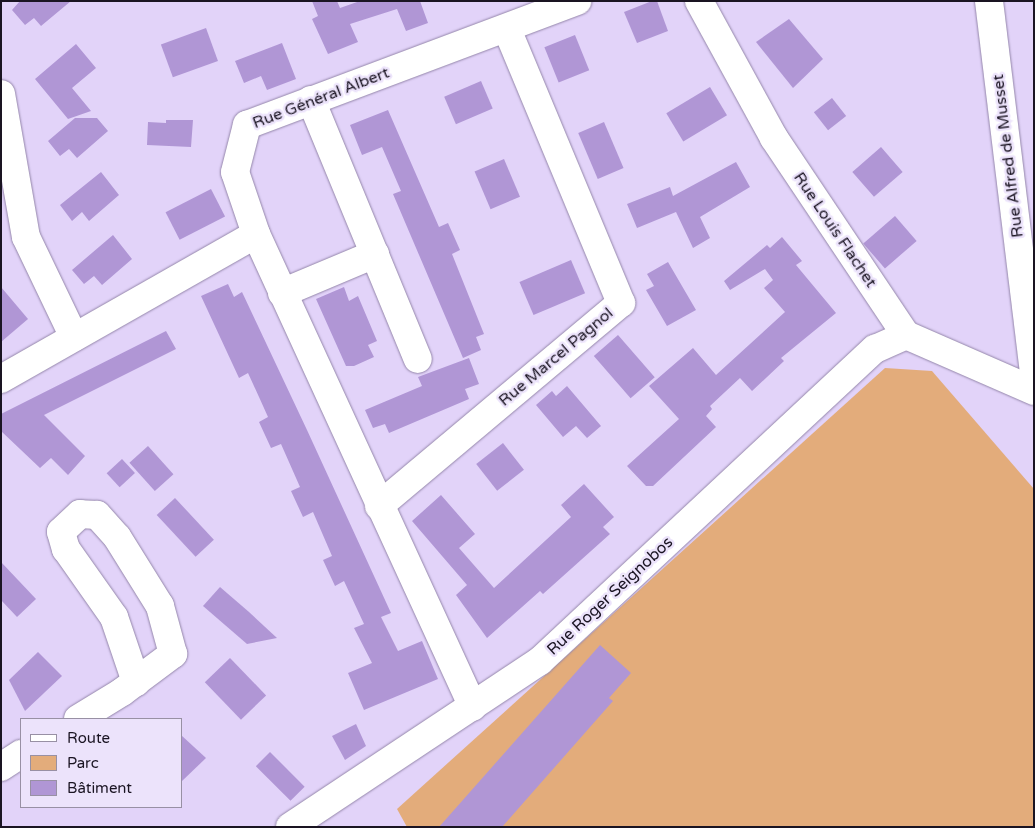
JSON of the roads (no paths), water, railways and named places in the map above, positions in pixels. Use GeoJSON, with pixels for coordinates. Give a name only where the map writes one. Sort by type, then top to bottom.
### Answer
{"type":"FeatureCollection","features":[{"type":"Feature","properties":{"kind":"street","name":"Rue Général Albert"},"geometry":{"type":"LineString","coordinates":[[256,234],[234,172],[247,125],[507,29],[577,1]]}},
{"type":"Feature","properties":{"kind":"street","name":"Rue Louis Flachet"},"geometry":{"type":"LineString","coordinates":[[699,1],[774,138],[906,335]]}},
{"type":"Feature","properties":{"kind":"street","name":"Rue Alfred de Musset"},"geometry":{"type":"LineString","coordinates":[[989,1],[1034,371]]}},
{"type":"Feature","properties":{"kind":"street","name":"Rue Marcel Pagnol"},"geometry":{"type":"LineString","coordinates":[[380,506],[621,303],[507,29]]}},
{"type":"Feature","properties":{"kind":"street"},"geometry":{"type":"LineString","coordinates":[[1,94],[26,237],[74,337]]}},
{"type":"Feature","properties":{"kind":"street"},"geometry":{"type":"LineString","coordinates":[[311,100],[418,359]]}},
{"type":"Feature","properties":{"kind":"street"},"geometry":{"type":"LineString","coordinates":[[1,378],[256,234],[473,708]]}},
{"type":"Feature","properties":{"kind":"street"},"geometry":{"type":"LineString","coordinates":[[282,292],[375,254]]}},
{"type":"Feature","properties":{"kind":"street"},"geometry":{"type":"LineString","coordinates":[[906,335],[1034,391]]}},
{"type":"Feature","properties":{"kind":"street","name":"Rue Roger Seignobos"},"geometry":{"type":"LineString","coordinates":[[290,827],[473,708],[540,661],[875,349],[906,335]]}},
{"type":"Feature","properties":{"kind":"street"},"geometry":{"type":"LineString","coordinates":[[80,718],[136,682],[173,654],[160,606],[112,532],[97,515],[80,514],[62,532],[66,549],[114,616],[136,682]]}},
{"type":"Feature","properties":{"kind":"street"},"geometry":{"type":"LineString","coordinates":[[1,767],[20,755]]}}]}
